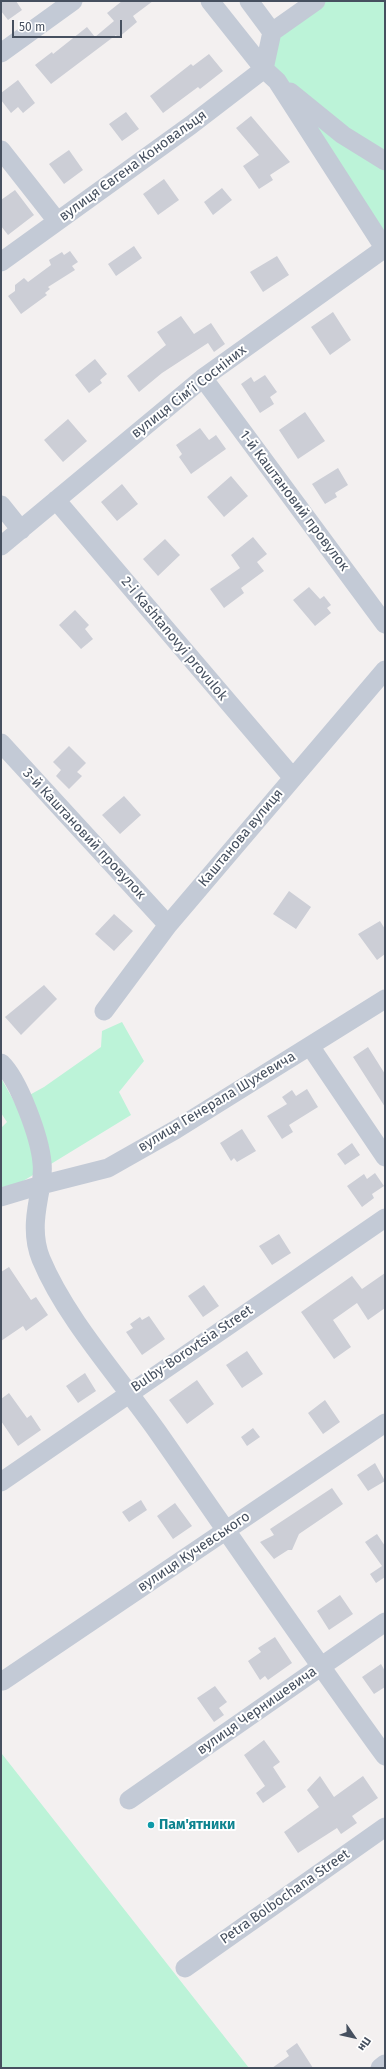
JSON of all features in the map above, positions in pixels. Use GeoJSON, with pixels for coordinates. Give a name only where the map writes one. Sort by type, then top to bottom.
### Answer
{"type":"FeatureCollection","features":[{"type":"Feature","properties":{"kind":"street"},"geometry":{"type":"LineString","coordinates":[[1,53],[73,1]]}},
{"type":"Feature","properties":{"kind":"street"},"geometry":{"type":"LineString","coordinates":[[210,1],[271,75],[385,249]]}},
{"type":"Feature","properties":{"kind":"street"},"geometry":{"type":"LineString","coordinates":[[249,1],[272,32],[271,75]]}},
{"type":"Feature","properties":{"kind":"street"},"geometry":{"type":"LineString","coordinates":[[272,32],[316,1]]}},
{"type":"Feature","properties":{"kind":"street"},"geometry":{"type":"LineString","coordinates":[[271,75],[343,135],[385,161]]}},
{"type":"Feature","properties":{"kind":"street","name":"вулиця Євгена Коновальця"},"geometry":{"type":"LineString","coordinates":[[1,262],[191,125],[271,75]]}},
{"type":"Feature","properties":{"kind":"street"},"geometry":{"type":"LineString","coordinates":[[1,150],[58,221]]}},
{"type":"Feature","properties":{"kind":"street","name":"вулиця Сім’ї Сосніних"},"geometry":{"type":"LineString","coordinates":[[1,546],[202,378],[385,249]]}},
{"type":"Feature","properties":{"kind":"street","name":"1-й Каштановий провулок"},"geometry":{"type":"LineString","coordinates":[[202,378],[385,624]]}},
{"type":"Feature","properties":{"kind":"street","name":"2-i Kashtanovyi provulok"},"geometry":{"type":"LineString","coordinates":[[56,500],[293,778]]}},
{"type":"Feature","properties":{"kind":"street"},"geometry":{"type":"LineString","coordinates":[[1,505],[20,530]]}},
{"type":"Feature","properties":{"kind":"street","name":"Каштанова вулиця"},"geometry":{"type":"LineString","coordinates":[[104,1011],[168,925],[385,670]]}},
{"type":"Feature","properties":{"kind":"street","name":"3-й Каштановий провулок"},"geometry":{"type":"LineString","coordinates":[[1,744],[168,925]]}},
{"type":"Feature","properties":{"kind":"street","name":"вулиця Генерала Шухевича"},"geometry":{"type":"LineString","coordinates":[[1,1197],[108,1168],[175,1130],[385,1000]]}},
{"type":"Feature","properties":{"kind":"street"},"geometry":{"type":"LineString","coordinates":[[310,1046],[385,1157]]}},
{"type":"Feature","properties":{"kind":"street"},"geometry":{"type":"LineString","coordinates":[[1,1063],[15,1084],[33,1128],[42,1162],[41,1185],[35,1217],[35,1241],[41,1260],[68,1311],[129,1392],[227,1530],[320,1667],[385,1756]]}},
{"type":"Feature","properties":{"kind":"street","name":"Bulby-Borovtsia Street"},"geometry":{"type":"LineString","coordinates":[[1,1482],[129,1392],[385,1218]]}},
{"type":"Feature","properties":{"kind":"street","name":"вулиця Кучевського"},"geometry":{"type":"LineString","coordinates":[[3,1681],[385,1424]]}},
{"type":"Feature","properties":{"kind":"street","name":"вулиця Чернишевича"},"geometry":{"type":"LineString","coordinates":[[130,1800],[385,1622]]}},
{"type":"Feature","properties":{"kind":"street","name":"Petra Bolbochana Street"},"geometry":{"type":"LineString","coordinates":[[184,1968],[385,1827]]}},
{"type":"Feature","properties":{"kind":"street"},"geometry":{"type":"LineString","coordinates":[[380,2068],[385,2064]]}},
{"type":"Feature","properties":{"kind":"green space"},"geometry":{"type":"Polygon","coordinates":[[[317,1],[385,1],[385,249],[267,67],[275,37],[317,1]]]}},
{"type":"Feature","properties":{"kind":"green space"},"geometry":{"type":"Polygon","coordinates":[[[122,1022],[144,1061],[119,1092],[131,1115],[15,1186],[1,1187],[1,1128],[7,1122],[1,1113],[1,1078],[15,1103],[44,1087],[101,1047],[102,1031],[122,1022]]]}},
{"type":"Feature","properties":{"kind":"green space"},"geometry":{"type":"Polygon","coordinates":[[[1,1753],[2,1754],[249,2068],[1,2068],[1,1753]]]}},
{"type":"Feature","properties":{"kind":"building"},"geometry":{"type":"Polygon","coordinates":[[[1,1],[16,1],[22,10],[8,20],[1,11],[1,1]]]}},
{"type":"Feature","properties":{"kind":"building"},"geometry":{"type":"Polygon","coordinates":[[[122,1],[153,1],[133,16],[137,22],[118,38],[116,35],[51,84],[35,65],[52,52],[53,54],[87,27],[95,37],[114,21],[107,13],[122,1]]]}},
{"type":"Feature","properties":{"kind":"building"},"geometry":{"type":"Polygon","coordinates":[[[209,54],[223,71],[200,89],[198,87],[163,113],[150,96],[191,64],[193,66],[209,54]]]}},
{"type":"Feature","properties":{"kind":"building"},"geometry":{"type":"Polygon","coordinates":[[[18,80],[35,103],[23,113],[18,107],[11,113],[1,100],[1,93],[18,80]]]}},
{"type":"Feature","properties":{"kind":"building"},"geometry":{"type":"Polygon","coordinates":[[[126,112],[139,129],[122,141],[109,124],[126,112]]]}},
{"type":"Feature","properties":{"kind":"building"},"geometry":{"type":"Polygon","coordinates":[[[251,116],[290,162],[270,175],[273,180],[259,189],[243,166],[259,155],[236,128],[251,116]]]}},
{"type":"Feature","properties":{"kind":"building"},"geometry":{"type":"Polygon","coordinates":[[[69,150],[83,170],[64,184],[49,164],[69,150]]]}},
{"type":"Feature","properties":{"kind":"building"},"geometry":{"type":"Polygon","coordinates":[[[164,179],[179,200],[158,215],[143,194],[164,179]]]}},
{"type":"Feature","properties":{"kind":"building"},"geometry":{"type":"Polygon","coordinates":[[[222,188],[232,200],[213,215],[204,202],[222,188]]]}},
{"type":"Feature","properties":{"kind":"building"},"geometry":{"type":"Polygon","coordinates":[[[15,190],[34,215],[8,235],[1,226],[1,200],[15,190]]]}},
{"type":"Feature","properties":{"kind":"building"},"geometry":{"type":"Polygon","coordinates":[[[134,246],[142,258],[116,276],[108,264],[134,246]]]}},
{"type":"Feature","properties":{"kind":"building"},"geometry":{"type":"Polygon","coordinates":[[[70,251],[78,262],[72,266],[75,270],[48,287],[50,289],[45,293],[47,295],[21,314],[8,296],[15,291],[15,285],[24,278],[28,282],[51,265],[49,260],[62,252],[64,255],[70,251]]]}},
{"type":"Feature","properties":{"kind":"building"},"geometry":{"type":"Polygon","coordinates":[[[277,256],[289,275],[263,292],[250,272],[277,256]]]}},
{"type":"Feature","properties":{"kind":"building"},"geometry":{"type":"Polygon","coordinates":[[[333,312],[351,340],[330,355],[311,327],[333,312]]]}},
{"type":"Feature","properties":{"kind":"building"},"geometry":{"type":"Polygon","coordinates":[[[181,316],[194,334],[211,323],[225,344],[214,352],[208,343],[162,373],[139,392],[127,376],[166,345],[157,332],[181,316]]]}},
{"type":"Feature","properties":{"kind":"building"},"geometry":{"type":"Polygon","coordinates":[[[95,359],[107,374],[100,380],[102,383],[89,393],[75,375],[95,359]]]}},
{"type":"Feature","properties":{"kind":"building"},"geometry":{"type":"Polygon","coordinates":[[[265,375],[277,392],[270,397],[274,404],[260,413],[241,384],[251,377],[254,382],[265,375]]]}},
{"type":"Feature","properties":{"kind":"building"},"geometry":{"type":"Polygon","coordinates":[[[305,412],[325,441],[298,459],[279,430],[305,412]]]}},
{"type":"Feature","properties":{"kind":"building"},"geometry":{"type":"Polygon","coordinates":[[[68,419],[87,441],[63,462],[44,440],[68,419]]]}},
{"type":"Feature","properties":{"kind":"building"},"geometry":{"type":"Polygon","coordinates":[[[200,428],[209,440],[216,435],[226,449],[191,474],[179,457],[182,454],[176,445],[200,428]]]}},
{"type":"Feature","properties":{"kind":"building"},"geometry":{"type":"Polygon","coordinates":[[[338,468],[348,485],[335,493],[337,497],[325,504],[312,484],[338,468]]]}},
{"type":"Feature","properties":{"kind":"building"},"geometry":{"type":"Polygon","coordinates":[[[231,476],[248,496],[224,517],[207,497],[231,476]]]}},
{"type":"Feature","properties":{"kind":"building"},"geometry":{"type":"Polygon","coordinates":[[[122,484],[138,504],[117,521],[101,502],[122,484]]]}},
{"type":"Feature","properties":{"kind":"building"},"geometry":{"type":"Polygon","coordinates":[[[253,537],[267,554],[257,562],[264,571],[241,588],[244,593],[224,608],[210,589],[240,568],[231,555],[253,537]]]}},
{"type":"Feature","properties":{"kind":"building"},"geometry":{"type":"Polygon","coordinates":[[[165,539],[180,555],[158,576],[143,559],[165,539]]]}},
{"type":"Feature","properties":{"kind":"building"},"geometry":{"type":"Polygon","coordinates":[[[309,587],[320,599],[324,596],[331,605],[327,608],[331,613],[315,626],[293,600],[309,587]]]}},
{"type":"Feature","properties":{"kind":"building"},"geometry":{"type":"Polygon","coordinates":[[[75,610],[89,625],[85,629],[93,639],[81,649],[59,625],[75,610]]]}},
{"type":"Feature","properties":{"kind":"building"},"geometry":{"type":"Polygon","coordinates":[[[69,746],[86,763],[77,772],[82,776],[69,789],[56,776],[61,770],[53,762],[69,746]]]}},
{"type":"Feature","properties":{"kind":"building"},"geometry":{"type":"Polygon","coordinates":[[[124,796],[141,815],[120,834],[102,815],[124,796]]]}},
{"type":"Feature","properties":{"kind":"building"},"geometry":{"type":"Polygon","coordinates":[[[289,891],[311,907],[296,929],[273,914],[289,891]]]}},
{"type":"Feature","properties":{"kind":"building"},"geometry":{"type":"Polygon","coordinates":[[[114,914],[133,931],[114,951],[95,934],[114,914]]]}},
{"type":"Feature","properties":{"kind":"building"},"geometry":{"type":"Polygon","coordinates":[[[380,921],[385,929],[385,954],[377,960],[358,934],[380,921]]]}},
{"type":"Feature","properties":{"kind":"building"},"geometry":{"type":"Polygon","coordinates":[[[44,985],[57,999],[21,1035],[5,1017],[44,985]]]}},
{"type":"Feature","properties":{"kind":"building"},"geometry":{"type":"Polygon","coordinates":[[[368,1047],[385,1074],[385,1107],[353,1057],[368,1047]]]}},
{"type":"Feature","properties":{"kind":"building"},"geometry":{"type":"Polygon","coordinates":[[[307,1089],[318,1107],[289,1125],[293,1132],[282,1139],[267,1116],[287,1104],[282,1097],[292,1090],[296,1096],[307,1089]]]}},
{"type":"Feature","properties":{"kind":"building"},"geometry":{"type":"Polygon","coordinates":[[[242,1129],[256,1151],[237,1162],[234,1158],[231,1161],[220,1143],[242,1129]]]}},
{"type":"Feature","properties":{"kind":"building"},"geometry":{"type":"Polygon","coordinates":[[[352,1143],[360,1155],[345,1165],[337,1154],[352,1143]]]}},
{"type":"Feature","properties":{"kind":"building"},"geometry":{"type":"Polygon","coordinates":[[[375,1173],[384,1186],[372,1194],[374,1198],[362,1207],[347,1186],[364,1174],[367,1179],[375,1173]]]}},
{"type":"Feature","properties":{"kind":"building"},"geometry":{"type":"Polygon","coordinates":[[[279,1234],[291,1253],[272,1265],[259,1246],[279,1234]]]}},
{"type":"Feature","properties":{"kind":"building"},"geometry":{"type":"Polygon","coordinates":[[[9,1267],[31,1300],[36,1297],[48,1315],[26,1331],[23,1326],[1,1341],[1,1272],[9,1267]]]}},
{"type":"Feature","properties":{"kind":"building"},"geometry":{"type":"Polygon","coordinates":[[[385,1273],[385,1308],[368,1320],[357,1303],[333,1320],[351,1347],[334,1359],[301,1312],[352,1276],[362,1289],[385,1273]]]}},
{"type":"Feature","properties":{"kind":"building"},"geometry":{"type":"Polygon","coordinates":[[[204,1285],[219,1306],[203,1317],[188,1296],[204,1285]]]}},
{"type":"Feature","properties":{"kind":"building"},"geometry":{"type":"Polygon","coordinates":[[[149,1316],[165,1339],[142,1355],[126,1332],[133,1328],[130,1324],[140,1317],[142,1320],[149,1316]]]}},
{"type":"Feature","properties":{"kind":"building"},"geometry":{"type":"Polygon","coordinates":[[[247,1351],[263,1374],[242,1388],[226,1365],[247,1351]]]}},
{"type":"Feature","properties":{"kind":"building"},"geometry":{"type":"Polygon","coordinates":[[[85,1373],[96,1391],[78,1403],[66,1386],[85,1373]]]}},
{"type":"Feature","properties":{"kind":"building"},"geometry":{"type":"Polygon","coordinates":[[[197,1380],[214,1404],[187,1424],[169,1400],[197,1380]]]}},
{"type":"Feature","properties":{"kind":"building"},"geometry":{"type":"Polygon","coordinates":[[[9,1393],[27,1418],[31,1415],[41,1430],[18,1446],[1,1421],[1,1399],[9,1393]]]}},
{"type":"Feature","properties":{"kind":"building"},"geometry":{"type":"Polygon","coordinates":[[[325,1400],[340,1422],[323,1434],[308,1413],[325,1400]]]}},
{"type":"Feature","properties":{"kind":"building"},"geometry":{"type":"Polygon","coordinates":[[[253,1428],[260,1437],[247,1446],[241,1437],[253,1428]]]}},
{"type":"Feature","properties":{"kind":"building"},"geometry":{"type":"Polygon","coordinates":[[[375,1463],[385,1481],[368,1491],[357,1475],[375,1463]]]}},
{"type":"Feature","properties":{"kind":"building"},"geometry":{"type":"Polygon","coordinates":[[[332,1488],[343,1504],[299,1534],[292,1550],[288,1550],[274,1559],[260,1542],[274,1535],[270,1529],[332,1488]]]}},
{"type":"Feature","properties":{"kind":"building"},"geometry":{"type":"Polygon","coordinates":[[[141,1500],[147,1510],[129,1522],[122,1512],[141,1500]]]}},
{"type":"Feature","properties":{"kind":"building"},"geometry":{"type":"Polygon","coordinates":[[[175,1503],[192,1526],[173,1539],[157,1516],[175,1503]]]}},
{"type":"Feature","properties":{"kind":"building"},"geometry":{"type":"Polygon","coordinates":[[[377,1534],[385,1546],[385,1577],[376,1583],[370,1574],[382,1566],[365,1542],[377,1534]]]}},
{"type":"Feature","properties":{"kind":"building"},"geometry":{"type":"Polygon","coordinates":[[[340,1595],[353,1614],[329,1630],[317,1611],[340,1595]]]}},
{"type":"Feature","properties":{"kind":"building"},"geometry":{"type":"Polygon","coordinates":[[[275,1637],[292,1663],[268,1680],[265,1676],[260,1680],[248,1661],[261,1652],[258,1648],[275,1637]]]}},
{"type":"Feature","properties":{"kind":"building"},"geometry":{"type":"Polygon","coordinates":[[[381,1664],[385,1671],[385,1687],[374,1694],[362,1677],[381,1664]]]}},
{"type":"Feature","properties":{"kind":"building"},"geometry":{"type":"Polygon","coordinates":[[[215,1686],[227,1702],[219,1708],[224,1715],[214,1722],[197,1698],[215,1686]]]}},
{"type":"Feature","properties":{"kind":"building"},"geometry":{"type":"Polygon","coordinates":[[[264,1740],[280,1762],[273,1767],[286,1787],[263,1803],[256,1793],[265,1786],[244,1755],[264,1740]]]}},
{"type":"Feature","properties":{"kind":"building"},"geometry":{"type":"Polygon","coordinates":[[[320,1776],[334,1797],[363,1776],[378,1798],[352,1816],[357,1823],[341,1834],[337,1828],[298,1853],[284,1832],[319,1807],[307,1790],[320,1776]]]}},
{"type":"Feature","properties":{"kind":"building"},"geometry":{"type":"Polygon","coordinates":[[[297,2043],[313,2068],[272,2068],[289,2056],[286,2051],[297,2043]]]}},
{"type":"Feature","properties":{"kind":"place","name":"Пам'ятники"},"geometry":{"type":"Point","coordinates":[151,1825]}}]}
